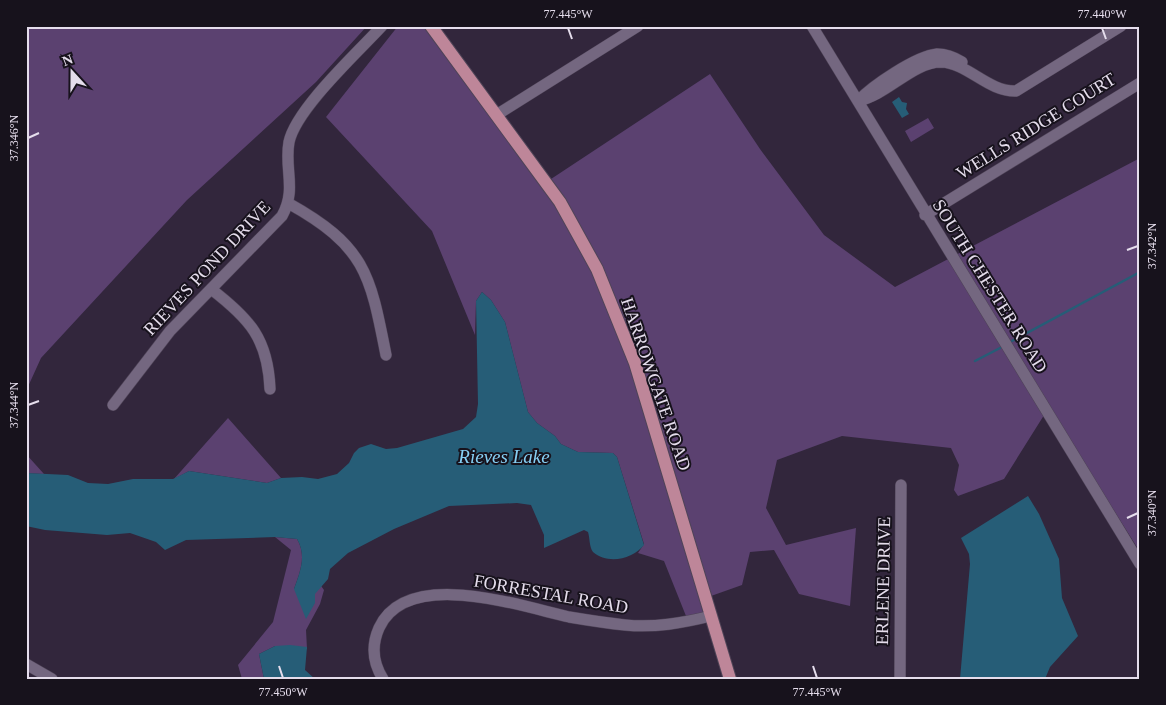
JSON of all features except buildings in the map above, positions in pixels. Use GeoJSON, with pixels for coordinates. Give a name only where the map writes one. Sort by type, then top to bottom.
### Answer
{"type":"FeatureCollection","features":[{"type":"Feature","properties":{"kind":"main road","name":"HARROWGATE ROAD"},"geometry":{"type":"LineString","coordinates":[[431,26],[498,114],[560,202],[581,237],[607,292],[635,363],[730,679]]}},
{"type":"Feature","properties":{"kind":"street","name":"RIEVES POND DRIVE"},"geometry":{"type":"LineString","coordinates":[[113,405],[170,331],[276,224],[288,203],[291,186],[288,152],[298,120],[382,26]]}},
{"type":"Feature","properties":{"kind":"street"},"geometry":{"type":"LineString","coordinates":[[498,114],[638,26]]}},
{"type":"Feature","properties":{"kind":"street","name":"SOUTH CHESTER ROAD"},"geometry":{"type":"LineString","coordinates":[[812,26],[925,215],[1140,564]]}},
{"type":"Feature","properties":{"kind":"street"},"geometry":{"type":"LineString","coordinates":[[858,101],[867,92],[918,60],[934,54],[952,56],[1010,85],[1022,84],[1042,76],[1121,26]]}},
{"type":"Feature","properties":{"kind":"street","name":"WELLS RIDGE COURT"},"geometry":{"type":"LineString","coordinates":[[925,215],[1140,83]]}},
{"type":"Feature","properties":{"kind":"street"},"geometry":{"type":"LineString","coordinates":[[288,203],[334,233],[358,260],[371,284],[386,355]]}},
{"type":"Feature","properties":{"kind":"street"},"geometry":{"type":"LineString","coordinates":[[212,289],[246,320],[257,334],[266,356],[270,389]]}},
{"type":"Feature","properties":{"kind":"street","name":"ERLENE DRIVE"},"geometry":{"type":"LineString","coordinates":[[900,679],[902,485]]}},
{"type":"Feature","properties":{"kind":"street","name":"FORRESTAL ROAD"},"geometry":{"type":"LineString","coordinates":[[383,679],[376,664],[374,645],[379,629],[388,614],[413,598],[434,596],[503,601],[592,621],[643,626],[678,624],[711,616]]}},
{"type":"Feature","properties":{"kind":"street"},"geometry":{"type":"LineString","coordinates":[[26,664],[52,679]]}},
{"type":"Feature","properties":{"kind":"shaded area"},"geometry":{"type":"Polygon","coordinates":[[[26,26],[367,26],[316,82],[187,200],[41,358],[26,391],[26,26]]]}},
{"type":"Feature","properties":{"kind":"shaded area"},"geometry":{"type":"Polygon","coordinates":[[[398,26],[431,26],[539,171],[603,284],[711,616],[688,621],[664,561],[638,553],[644,544],[617,457],[613,453],[578,452],[561,444],[555,436],[537,423],[528,412],[505,322],[491,300],[482,292],[476,301],[475,335],[432,231],[326,117],[398,26]]]}},
{"type":"Feature","properties":{"kind":"shaded area"},"geometry":{"type":"Polygon","coordinates":[[[710,74],[760,149],[824,235],[895,287],[1140,158],[1140,552],[1012,349],[1046,412],[1004,479],[958,496],[954,490],[959,465],[951,448],[842,436],[777,460],[766,508],[786,545],[856,528],[850,606],[799,594],[774,550],[750,552],[742,585],[711,596],[655,413],[567,204],[551,179],[710,74]]]}},
{"type":"Feature","properties":{"kind":"shaded area"},"geometry":{"type":"Polygon","coordinates":[[[928,118],[934,128],[911,142],[905,131],[928,118]]]}},
{"type":"Feature","properties":{"kind":"shaded area"},"geometry":{"type":"Polygon","coordinates":[[[228,418],[281,478],[267,483],[189,471],[174,479],[228,418]]]}},
{"type":"Feature","properties":{"kind":"shaded area"},"geometry":{"type":"Polygon","coordinates":[[[26,454],[44,474],[26,473],[26,454]]]}},
{"type":"Feature","properties":{"kind":"shaded area"},"geometry":{"type":"Polygon","coordinates":[[[275,537],[297,539],[300,545],[302,564],[294,589],[319,583],[324,590],[320,604],[306,630],[307,649],[301,652],[275,646],[259,654],[264,679],[242,679],[238,665],[273,622],[291,550],[275,537]]]}},
{"type":"Feature","properties":{"kind":"water"},"geometry":{"type":"Polygon","coordinates":[[[899,97],[902,102],[907,103],[906,109],[909,114],[902,118],[892,102],[899,97]]]}},
{"type":"Feature","properties":{"kind":"water","name":"Rieves Lake"},"geometry":{"type":"Polygon","coordinates":[[[482,292],[491,300],[505,322],[528,412],[537,423],[555,436],[561,444],[578,452],[613,453],[617,457],[644,545],[634,554],[620,559],[599,556],[593,552],[588,532],[584,530],[544,548],[544,535],[531,505],[517,503],[449,506],[394,529],[348,553],[330,569],[328,579],[315,594],[315,603],[306,619],[294,589],[302,558],[302,552],[297,539],[275,537],[186,540],[165,550],[156,542],[130,533],[107,535],[45,530],[26,526],[26,473],[68,475],[88,483],[108,484],[133,479],[173,479],[189,471],[267,483],[281,478],[302,477],[318,479],[337,474],[349,463],[359,448],[371,444],[386,449],[397,448],[463,429],[476,417],[478,404],[476,301],[482,292]]]}},
{"type":"Feature","properties":{"kind":"water"},"geometry":{"type":"Polygon","coordinates":[[[1028,496],[1039,514],[1059,559],[1062,598],[1078,636],[1050,667],[1045,679],[960,679],[970,564],[969,554],[961,538],[1028,496]]]}},
{"type":"Feature","properties":{"kind":"water"},"geometry":{"type":"Polygon","coordinates":[[[275,646],[307,647],[305,670],[315,679],[264,679],[259,654],[275,646]]]}},
{"type":"Feature","properties":{"kind":"waterway"},"geometry":{"type":"LineString","coordinates":[[1012,341],[1140,272]]}},
{"type":"Feature","properties":{"kind":"waterway"},"geometry":{"type":"LineString","coordinates":[[975,361],[1000,348]]}}]}
